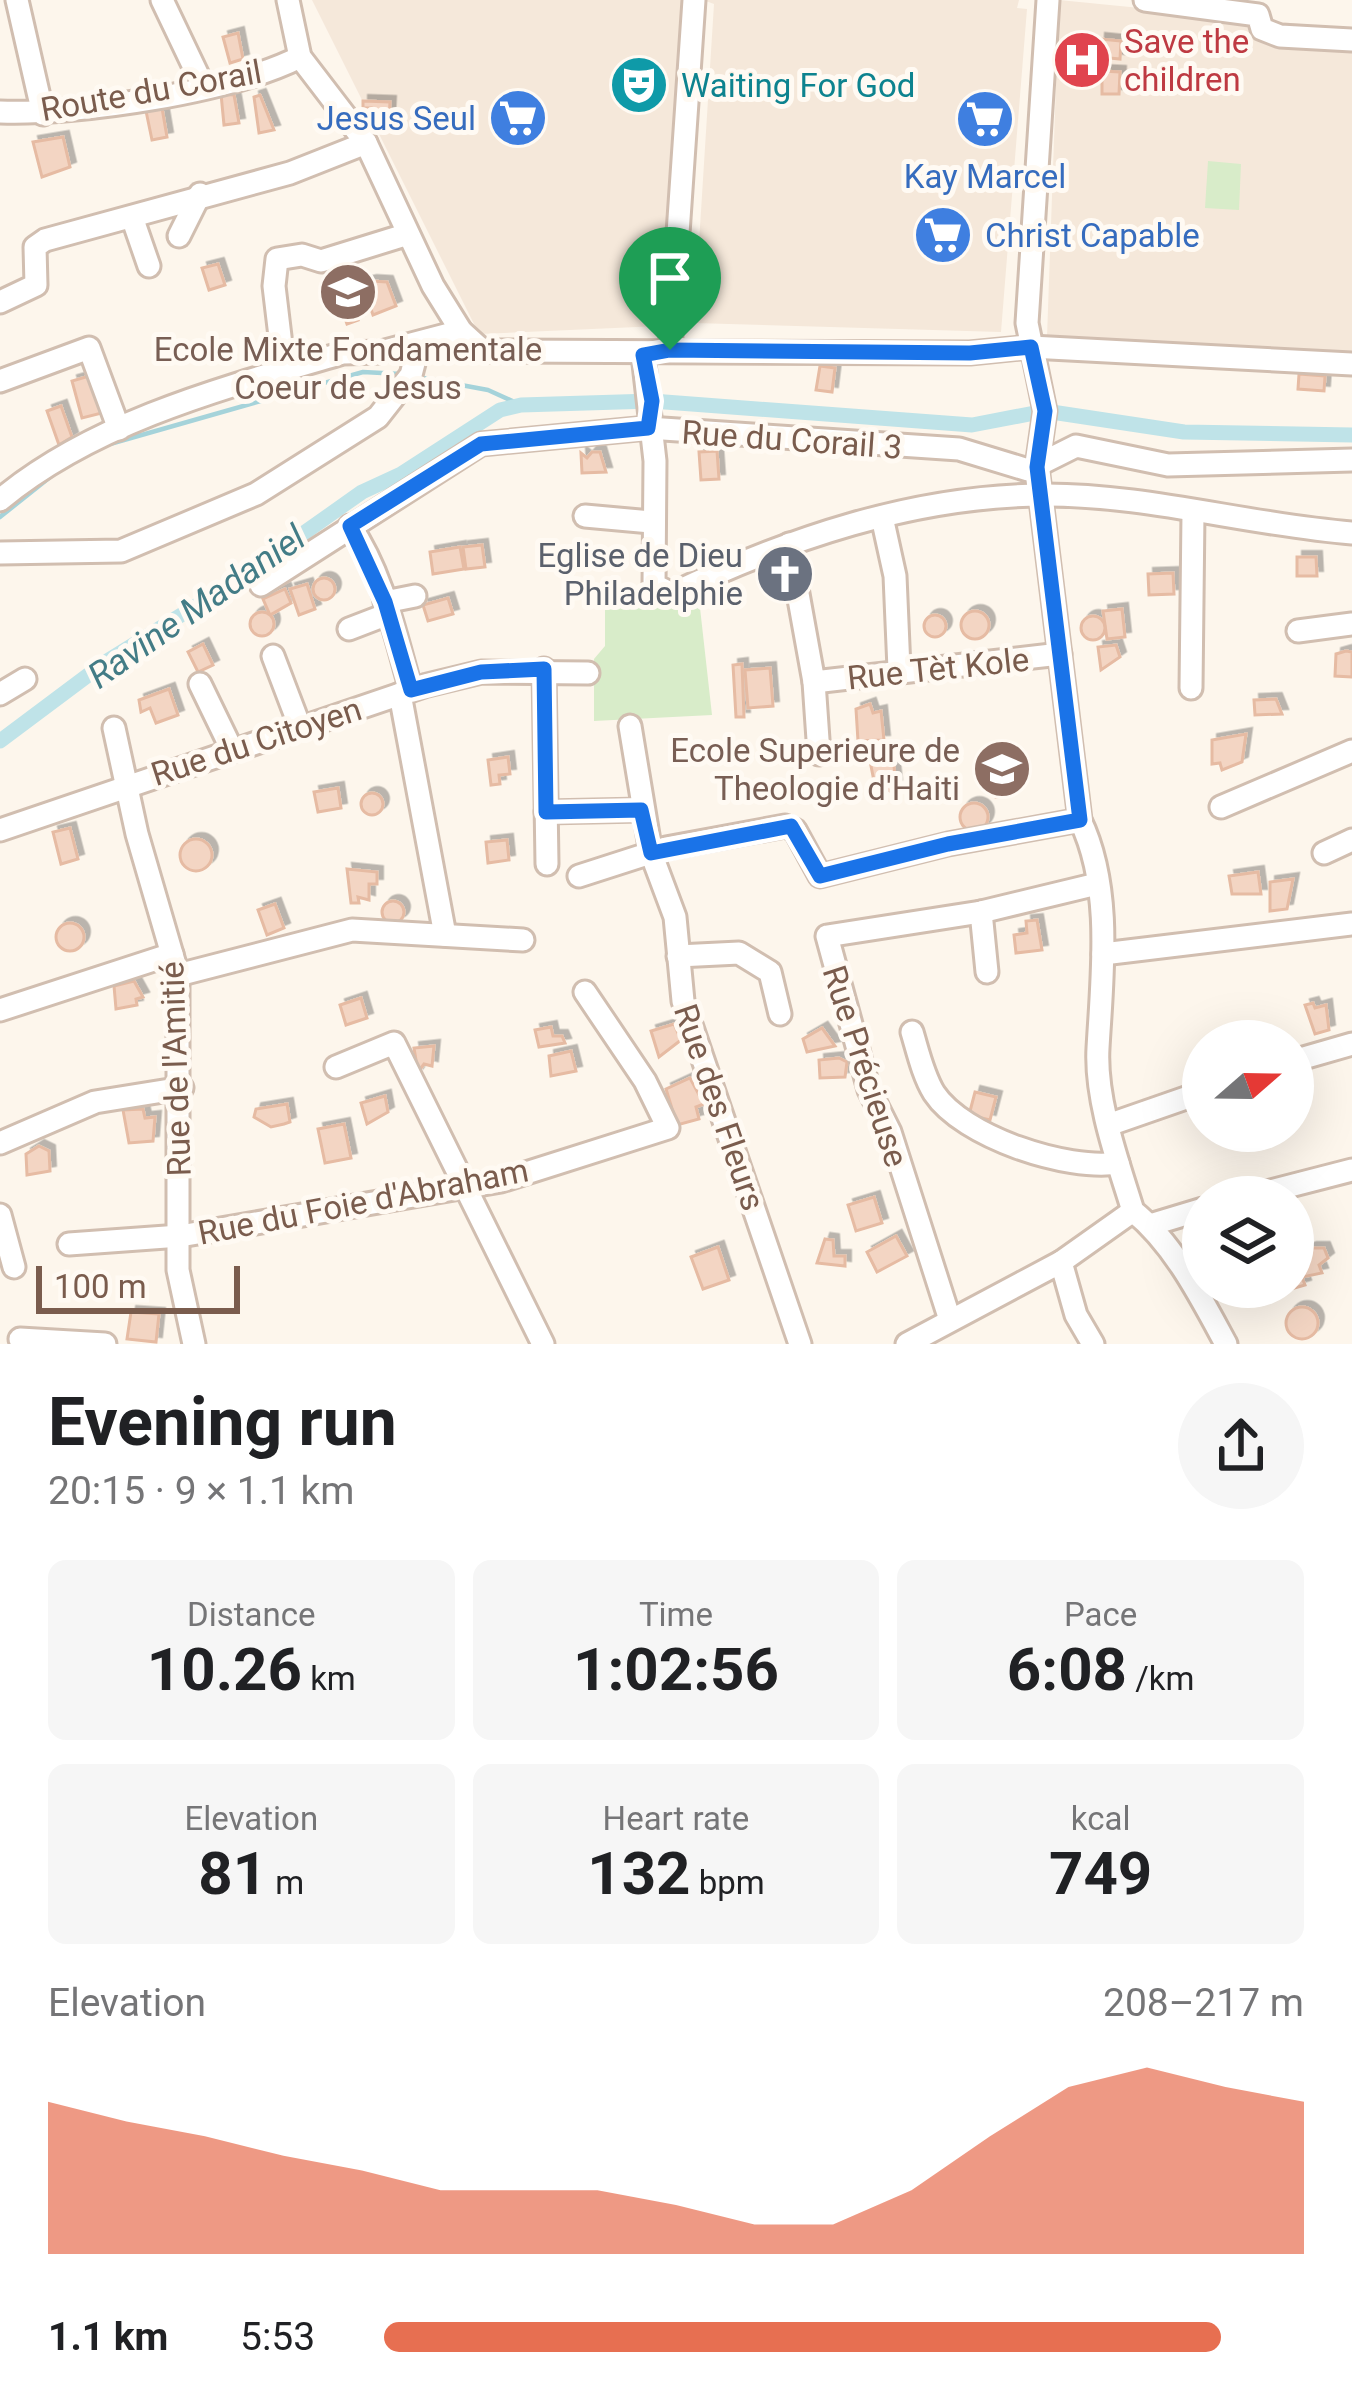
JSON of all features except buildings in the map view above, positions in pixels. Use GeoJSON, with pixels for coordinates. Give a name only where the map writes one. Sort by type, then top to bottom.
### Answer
{"type":"FeatureCollection","features":[{"type":"Feature","properties":{"kind":"street"},"geometry":{"type":"LineString","coordinates":[[17,0],[43,114]]}},
{"type":"Feature","properties":{"kind":"street"},"geometry":{"type":"LineString","coordinates":[[162,0],[202,86]]}},
{"type":"Feature","properties":{"kind":"street"},"geometry":{"type":"LineString","coordinates":[[670,350],[694,0]]}},
{"type":"Feature","properties":{"kind":"street"},"geometry":{"type":"LineString","coordinates":[[1048,0],[1027,323],[1045,411],[1037,467],[1080,820],[1092,844],[1097,884],[1105,1008],[1097,1049],[1118,1163],[1142,1218],[1200,1295],[1226,1344]]}},
{"type":"Feature","properties":{"kind":"street"},"geometry":{"type":"LineString","coordinates":[[1145,0],[1235,8],[1258,15],[1262,29],[1280,36],[1352,40]]}},
{"type":"Feature","properties":{"kind":"street"},"geometry":{"type":"LineString","coordinates":[[292,3],[300,57],[366,143],[405,235],[461,331],[482,351],[970,353],[1031,347],[1352,364]]}},
{"type":"Feature","properties":{"kind":"street","name":"Route du Corail"},"geometry":{"type":"LineString","coordinates":[[0,112],[43,114],[202,86],[300,57]]}},
{"type":"Feature","properties":{"kind":"street"},"geometry":{"type":"LineString","coordinates":[[0,302],[36,285],[35,247],[45,240],[290,173],[366,143]]}},
{"type":"Feature","properties":{"kind":"street"},"geometry":{"type":"LineString","coordinates":[[179,236],[200,194]]}},
{"type":"Feature","properties":{"kind":"street"},"geometry":{"type":"LineString","coordinates":[[132,218],[149,266]]}},
{"type":"Feature","properties":{"kind":"street"},"geometry":{"type":"LineString","coordinates":[[284,370],[274,286],[277,260],[302,254],[321,261],[405,235]]}},
{"type":"Feature","properties":{"kind":"street"},"geometry":{"type":"LineString","coordinates":[[1,496],[66,452],[118,429],[343,353],[419,344],[461,331]]}},
{"type":"Feature","properties":{"kind":"street"},"geometry":{"type":"LineString","coordinates":[[0,553],[121,551],[256,494],[378,417],[411,375],[419,344]]}},
{"type":"Feature","properties":{"kind":"street"},"geometry":{"type":"LineString","coordinates":[[0,381],[89,349],[118,429]]}},
{"type":"Feature","properties":{"kind":"street"},"geometry":{"type":"LineString","coordinates":[[643,355],[652,401],[648,428],[655,461],[654,585],[671,594],[789,544],[882,517],[937,504],[1042,495],[1351,536]]}},
{"type":"Feature","properties":{"kind":"street","name":"Rue du Corail 3"},"geometry":{"type":"LineString","coordinates":[[261,585],[481,444],[648,428],[959,449],[1028,470],[1076,446],[1168,465],[1352,460]]}},
{"type":"Feature","properties":{"kind":"street"},"geometry":{"type":"LineString","coordinates":[[1191,688],[1193,513]]}},
{"type":"Feature","properties":{"kind":"street"},"geometry":{"type":"LineString","coordinates":[[585,516],[652,522]]}},
{"type":"Feature","properties":{"kind":"street"},"geometry":{"type":"LineString","coordinates":[[882,517],[895,576],[899,669]]}},
{"type":"Feature","properties":{"kind":"street"},"geometry":{"type":"LineString","coordinates":[[350,526],[387,608],[445,935]]}},
{"type":"Feature","properties":{"kind":"street","name":"Rue Tèt Kole"},"geometry":{"type":"LineString","coordinates":[[789,544],[814,682],[1060,654]]}},
{"type":"Feature","properties":{"kind":"street"},"geometry":{"type":"LineString","coordinates":[[349,629],[415,596]]}},
{"type":"Feature","properties":{"kind":"street"},"geometry":{"type":"LineString","coordinates":[[1298,631],[1352,624]]}},
{"type":"Feature","properties":{"kind":"street"},"geometry":{"type":"LineString","coordinates":[[273,656],[300,728]]}},
{"type":"Feature","properties":{"kind":"street"},"geometry":{"type":"LineString","coordinates":[[544,669],[547,864]]}},
{"type":"Feature","properties":{"kind":"street","name":"Rue du Citoyen"},"geometry":{"type":"LineString","coordinates":[[0,830],[405,692],[481,672],[588,673]]}},
{"type":"Feature","properties":{"kind":"street"},"geometry":{"type":"LineString","coordinates":[[0,694],[25,679]]}},
{"type":"Feature","properties":{"kind":"street"},"geometry":{"type":"LineString","coordinates":[[814,682],[820,754]]}},
{"type":"Feature","properties":{"kind":"street"},"geometry":{"type":"LineString","coordinates":[[200,684],[232,750]]}},
{"type":"Feature","properties":{"kind":"street","name":"Rue des Fleurs"},"geometry":{"type":"LineString","coordinates":[[630,726],[651,853],[675,917],[683,1001],[800,1344]]}},
{"type":"Feature","properties":{"kind":"street","name":"Rue de l'Amitié"},"geometry":{"type":"LineString","coordinates":[[115,728],[124,784],[175,964],[182,1088],[178,1270],[194,1344]]}},
{"type":"Feature","properties":{"kind":"street"},"geometry":{"type":"LineString","coordinates":[[1221,807],[1352,751]]}},
{"type":"Feature","properties":{"kind":"street"},"geometry":{"type":"LineString","coordinates":[[546,812],[641,810]]}},
{"type":"Feature","properties":{"kind":"street"},"geometry":{"type":"LineString","coordinates":[[579,876],[651,853],[791,826],[820,876],[948,844],[1080,820]]}},
{"type":"Feature","properties":{"kind":"street"},"geometry":{"type":"LineString","coordinates":[[1324,853],[1352,840]]}},
{"type":"Feature","properties":{"kind":"street","name":"Rue Précieuse"},"geometry":{"type":"LineString","coordinates":[[950,1320],[890,1132],[869,1090],[827,936],[981,912],[1097,884]]}},
{"type":"Feature","properties":{"kind":"street"},"geometry":{"type":"LineString","coordinates":[[981,912],[987,972]]}},
{"type":"Feature","properties":{"kind":"street"},"geometry":{"type":"LineString","coordinates":[[1102,954],[1352,924]]}},
{"type":"Feature","properties":{"kind":"street"},"geometry":{"type":"LineString","coordinates":[[0,1010],[175,964],[352,929],[523,940]]}},
{"type":"Feature","properties":{"kind":"street"},"geometry":{"type":"LineString","coordinates":[[678,956],[739,953],[770,972],[780,1015]]}},
{"type":"Feature","properties":{"kind":"street","name":"Rue du Foie d'Abraham"},"geometry":{"type":"LineString","coordinates":[[69,1244],[180,1236],[468,1186],[668,1128],[585,992]]}},
{"type":"Feature","properties":{"kind":"street"},"geometry":{"type":"LineString","coordinates":[[912,1032],[935,1094],[985,1136],[1083,1164],[1118,1163]]}},
{"type":"Feature","properties":{"kind":"street"},"geometry":{"type":"LineString","coordinates":[[336,1066],[394,1043],[423,1112],[468,1186],[543,1344]]}},
{"type":"Feature","properties":{"kind":"street"},"geometry":{"type":"LineString","coordinates":[[1314,1055],[1352,1044]]}},
{"type":"Feature","properties":{"kind":"street"},"geometry":{"type":"LineString","coordinates":[[0,1143],[94,1102],[182,1088]]}},
{"type":"Feature","properties":{"kind":"street"},"geometry":{"type":"LineString","coordinates":[[1111,1124],[1182,1099]]}},
{"type":"Feature","properties":{"kind":"street"},"geometry":{"type":"LineString","coordinates":[[1314,1180],[1352,1170]]}},
{"type":"Feature","properties":{"kind":"street"},"geometry":{"type":"LineString","coordinates":[[907,1344],[1142,1218],[1182,1212]]}},
{"type":"Feature","properties":{"kind":"street"},"geometry":{"type":"LineString","coordinates":[[0,1215],[14,1267]]}},
{"type":"Feature","properties":{"kind":"street"},"geometry":{"type":"LineString","coordinates":[[1060,1262],[1076,1315],[1093,1344]]}},
{"type":"Feature","properties":{"kind":"street"},"geometry":{"type":"LineString","coordinates":[[20,1339],[105,1344]]}},
{"type":"Feature","properties":{"kind":"shaded area"},"geometry":{"type":"Polygon","coordinates":[[[312,0],[685,0],[682,325],[479,334],[312,0]]]}},
{"type":"Feature","properties":{"kind":"shaded area"},"geometry":{"type":"Polygon","coordinates":[[[703,0],[1019,0],[1017,8],[1027,9],[1001,332],[694,323],[714,4],[703,0]]]}},
{"type":"Feature","properties":{"kind":"shaded area"},"geometry":{"type":"Polygon","coordinates":[[[1059,0],[1352,29],[1352,364],[1047,337],[1059,0]]]}},
{"type":"Feature","properties":{"kind":"green space"},"geometry":{"type":"Polygon","coordinates":[[[1208,161],[1241,164],[1239,210],[1205,208],[1208,161]]]}},
{"type":"Feature","properties":{"kind":"green space"},"geometry":{"type":"Polygon","coordinates":[[[698,590],[712,715],[594,721],[594,659],[605,646],[605,597],[698,590]]]}},
{"type":"Feature","properties":{"kind":"waterway","name":"Ravine Madaniel"},"geometry":{"type":"LineString","coordinates":[[110,444],[363,372],[401,374]]}},
{"type":"Feature","properties":{"kind":"waterway","name":"Ravine Madaniel"},"geometry":{"type":"LineString","coordinates":[[418,377],[488,390],[521,405]]}},
{"type":"Feature","properties":{"kind":"waterway","name":"Ravine Madaniel"},"geometry":{"type":"LineString","coordinates":[[0,741],[107,661],[236,581],[362,492],[401,474],[500,410],[521,405],[652,401],[972,425],[1045,411],[1184,432],[1352,435]]}},
{"type":"Feature","properties":{"kind":"waterway","name":"Ravine Madaniel"},"geometry":{"type":"LineString","coordinates":[[0,517],[54,474]]}},
{"type":"Feature","properties":{"kind":"place","name":"Save the children"},"geometry":{"type":"Point","coordinates":[1082,60]}},
{"type":"Feature","properties":{"kind":"place","name":"Waiting For God"},"geometry":{"type":"Point","coordinates":[639,85]}},
{"type":"Feature","properties":{"kind":"place","name":"Jesus Seul"},"geometry":{"type":"Point","coordinates":[518,118]}},
{"type":"Feature","properties":{"kind":"place","name":"Kay Marcel"},"geometry":{"type":"Point","coordinates":[985,119]}},
{"type":"Feature","properties":{"kind":"place","name":"Christ Capable"},"geometry":{"type":"Point","coordinates":[943,235]}},
{"type":"Feature","properties":{"kind":"place","name":"Ecole Mixte Fondamentale Coeur de Jesus"},"geometry":{"type":"Point","coordinates":[348,292]}},
{"type":"Feature","properties":{"kind":"place","name":"Eglise de Dieu Philadelphie"},"geometry":{"type":"Point","coordinates":[785,574]}},
{"type":"Feature","properties":{"kind":"place","name":"Ecole Superieure de Theologie d'Haiti"},"geometry":{"type":"Point","coordinates":[1002,769]}},
{"type":"Feature","properties":{"kind":"route"},"geometry":{"type":"LineString","coordinates":[[1031,347],[1045,411],[1037,467],[1080,820],[948,844],[820,876],[791,826],[651,853],[641,810],[546,812],[544,669],[481,672],[411,690],[385,602],[364,547],[350,526],[481,444],[585,430],[648,428],[652,401],[643,355],[670,350],[970,353],[1031,347]]}}]}
